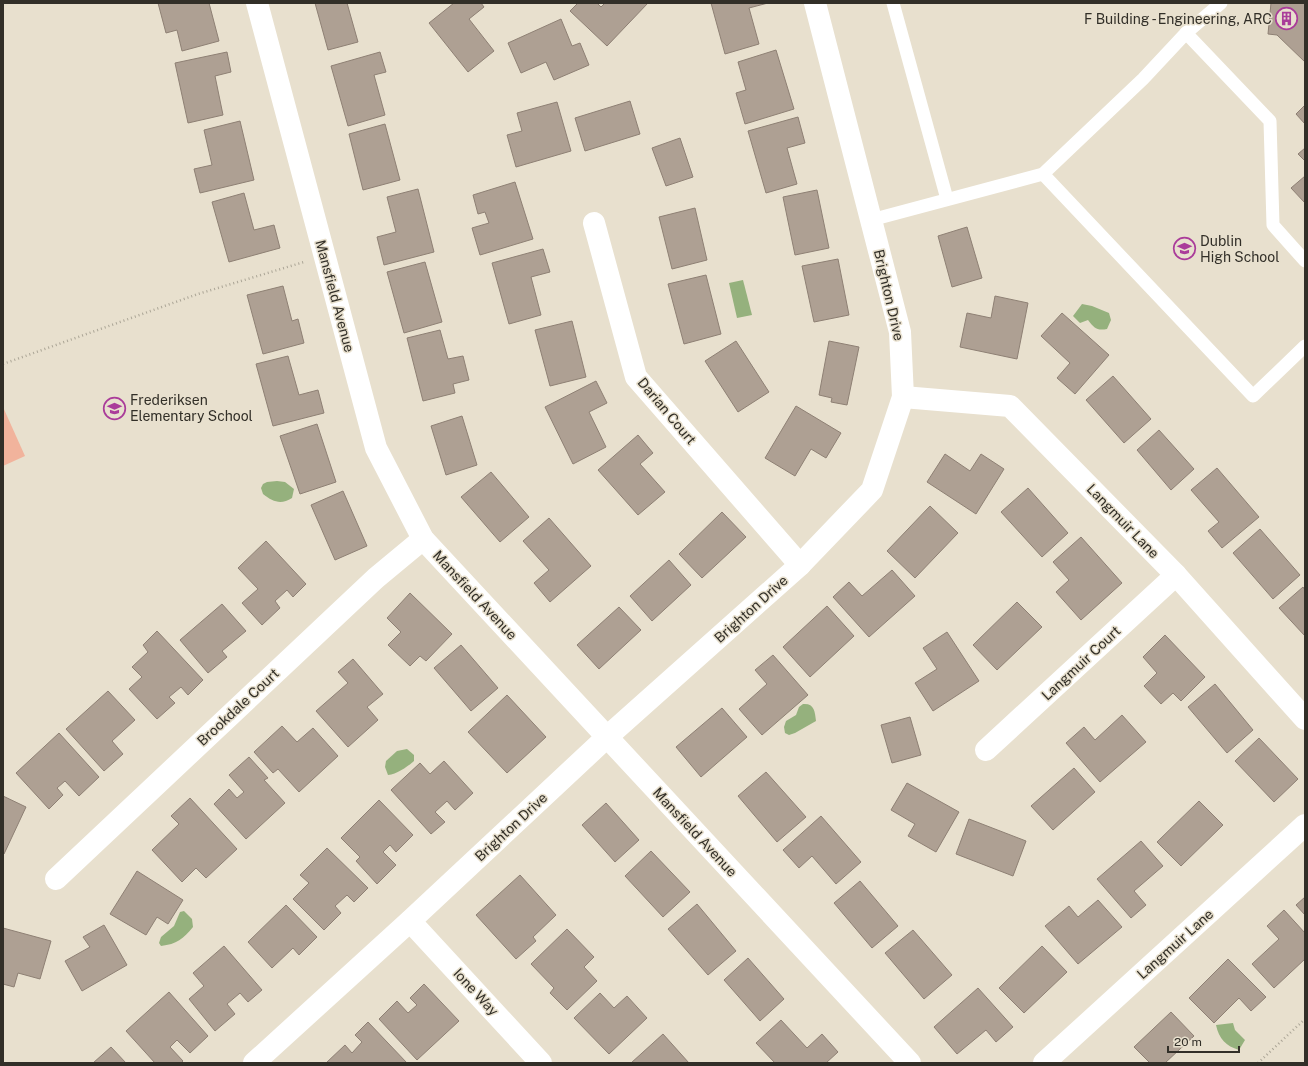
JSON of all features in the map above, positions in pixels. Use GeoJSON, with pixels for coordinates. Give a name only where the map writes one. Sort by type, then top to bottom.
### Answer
{"type":"FeatureCollection","features":[{"type":"Feature","properties":{"kind":"street","name":"Mansfield Avenue"},"geometry":{"type":"LineString","coordinates":[[257,3],[376,448],[423,539],[910,1063]]}},
{"type":"Feature","properties":{"kind":"street","name":"Brighton Drive"},"geometry":{"type":"LineString","coordinates":[[254,1063],[607,737],[800,565],[872,490],[903,397],[900,332],[815,3]]}},
{"type":"Feature","properties":{"kind":"street","name":"Darian Court"},"geometry":{"type":"LineString","coordinates":[[594,223],[636,377],[800,565]]}},
{"type":"Feature","properties":{"kind":"street","name":"Langmuir Lane"},"geometry":{"type":"LineString","coordinates":[[903,397],[1010,406],[1176,576],[1305,719]]}},
{"type":"Feature","properties":{"kind":"street","name":"Brookdale Court"},"geometry":{"type":"LineString","coordinates":[[56,879],[376,578],[423,539]]}},
{"type":"Feature","properties":{"kind":"street","name":"Langmuir Court"},"geometry":{"type":"LineString","coordinates":[[986,750],[1176,576]]}},
{"type":"Feature","properties":{"kind":"street","name":"Langmuir Lane"},"geometry":{"type":"LineString","coordinates":[[1044,1063],[1305,825]]}},
{"type":"Feature","properties":{"kind":"street","name":"Ione Way"},"geometry":{"type":"LineString","coordinates":[[410,920],[541,1063]]}},
{"type":"Feature","properties":{"kind":"lane"},"geometry":{"type":"LineString","coordinates":[[893,3],[947,199]]}},
{"type":"Feature","properties":{"kind":"lane"},"geometry":{"type":"LineString","coordinates":[[871,220],[1043,174],[1143,79],[1186,33],[1221,3]]}},
{"type":"Feature","properties":{"kind":"lane"},"geometry":{"type":"LineString","coordinates":[[1186,33],[1270,121],[1273,225],[1305,261]]}},
{"type":"Feature","properties":{"kind":"lane"},"geometry":{"type":"LineString","coordinates":[[1043,174],[1253,396],[1305,346]]}},
{"type":"Feature","properties":{"kind":"path"},"geometry":{"type":"LineString","coordinates":[[3,364],[198,294],[325,256]]}},
{"type":"Feature","properties":{"kind":"path"},"geometry":{"type":"LineString","coordinates":[[1258,1063],[1305,1019]]}},
{"type":"Feature","properties":{"kind":"shaded area"},"geometry":{"type":"Polygon","coordinates":[[[743,280],[752,315],[737,318],[729,283],[743,280]]]}},
{"type":"Feature","properties":{"kind":"shaded area"},"geometry":{"type":"Polygon","coordinates":[[[1082,304],[1092,306],[1109,313],[1111,320],[1107,329],[1101,330],[1096,328],[1088,320],[1080,323],[1073,316],[1082,304]]]}},
{"type":"Feature","properties":{"kind":"shaded area"},"geometry":{"type":"Polygon","coordinates":[[[3,407],[25,456],[3,466],[3,407]]]}},
{"type":"Feature","properties":{"kind":"shaded area"},"geometry":{"type":"Polygon","coordinates":[[[277,481],[285,482],[294,489],[292,498],[277,502],[263,494],[261,488],[263,484],[277,481]]]}},
{"type":"Feature","properties":{"kind":"shaded area"},"geometry":{"type":"Polygon","coordinates":[[[803,704],[812,706],[816,721],[795,733],[789,735],[785,733],[784,727],[786,721],[796,715],[799,707],[803,704]]]}},
{"type":"Feature","properties":{"kind":"shaded area"},"geometry":{"type":"Polygon","coordinates":[[[407,749],[414,755],[414,761],[402,770],[388,775],[385,767],[386,761],[397,751],[407,749]]]}},
{"type":"Feature","properties":{"kind":"shaded area"},"geometry":{"type":"Polygon","coordinates":[[[184,911],[192,919],[193,927],[179,940],[171,944],[161,946],[159,943],[161,937],[174,926],[180,912],[184,911]]]}},
{"type":"Feature","properties":{"kind":"shaded area"},"geometry":{"type":"Polygon","coordinates":[[[1233,1023],[1235,1030],[1245,1040],[1239,1050],[1227,1044],[1221,1038],[1216,1025],[1233,1023]]]}},
{"type":"Feature","properties":{"kind":"building"},"geometry":{"type":"Polygon","coordinates":[[[158,3],[209,3],[219,41],[182,51],[177,30],[166,33],[158,3]]]}},
{"type":"Feature","properties":{"kind":"building"},"geometry":{"type":"Polygon","coordinates":[[[315,3],[347,3],[358,42],[328,50],[315,3]]]}},
{"type":"Feature","properties":{"kind":"building"},"geometry":{"type":"Polygon","coordinates":[[[454,3],[481,3],[484,7],[469,19],[494,51],[468,72],[429,23],[454,3]]]}},
{"type":"Feature","properties":{"kind":"building"},"geometry":{"type":"Polygon","coordinates":[[[578,3],[597,3],[601,7],[605,3],[648,3],[607,46],[570,11],[578,3]]]}},
{"type":"Feature","properties":{"kind":"building"},"geometry":{"type":"Polygon","coordinates":[[[711,3],[768,3],[749,8],[759,44],[725,54],[711,3]]]}},
{"type":"Feature","properties":{"kind":"building","name":"F Building - Engineering, ARC"},"geometry":{"type":"Polygon","coordinates":[[[1271,3],[1305,3],[1305,62],[1277,35],[1268,34],[1271,3]]]}},
{"type":"Feature","properties":{"kind":"building"},"geometry":{"type":"Polygon","coordinates":[[[561,19],[572,46],[580,43],[589,65],[554,80],[546,62],[521,73],[508,43],[561,19]]]}},
{"type":"Feature","properties":{"kind":"building"},"geometry":{"type":"Polygon","coordinates":[[[776,50],[794,109],[745,124],[736,93],[746,90],[738,62],[776,50]]]}},
{"type":"Feature","properties":{"kind":"building"},"geometry":{"type":"Polygon","coordinates":[[[227,52],[231,72],[215,76],[223,115],[188,123],[175,63],[227,52]]]}},
{"type":"Feature","properties":{"kind":"building"},"geometry":{"type":"Polygon","coordinates":[[[380,52],[386,72],[374,75],[385,115],[348,126],[331,66],[380,52]]]}},
{"type":"Feature","properties":{"kind":"building"},"geometry":{"type":"Polygon","coordinates":[[[630,101],[640,134],[585,151],[575,118],[630,101]]]}},
{"type":"Feature","properties":{"kind":"building"},"geometry":{"type":"Polygon","coordinates":[[[557,102],[571,151],[516,167],[507,135],[522,131],[517,113],[557,102]]]}},
{"type":"Feature","properties":{"kind":"building"},"geometry":{"type":"Polygon","coordinates":[[[1305,105],[1305,124],[1296,114],[1305,105]]]}},
{"type":"Feature","properties":{"kind":"building"},"geometry":{"type":"Polygon","coordinates":[[[798,117],[805,143],[787,148],[797,184],[766,193],[748,131],[798,117]]]}},
{"type":"Feature","properties":{"kind":"building"},"geometry":{"type":"Polygon","coordinates":[[[240,121],[254,180],[200,193],[194,169],[212,165],[204,130],[240,121]]]}},
{"type":"Feature","properties":{"kind":"building"},"geometry":{"type":"Polygon","coordinates":[[[385,124],[400,180],[363,190],[349,134],[385,124]]]}},
{"type":"Feature","properties":{"kind":"building"},"geometry":{"type":"Polygon","coordinates":[[[680,138],[693,177],[666,186],[652,148],[680,138]]]}},
{"type":"Feature","properties":{"kind":"building"},"geometry":{"type":"Polygon","coordinates":[[[1305,148],[1305,161],[1298,154],[1305,148]]]}},
{"type":"Feature","properties":{"kind":"building"},"geometry":{"type":"Polygon","coordinates":[[[1305,176],[1305,203],[1291,188],[1305,176]]]}},
{"type":"Feature","properties":{"kind":"building"},"geometry":{"type":"Polygon","coordinates":[[[515,182],[533,239],[480,255],[472,228],[489,223],[485,212],[478,214],[473,195],[515,182]]]}},
{"type":"Feature","properties":{"kind":"building"},"geometry":{"type":"Polygon","coordinates":[[[418,189],[434,252],[384,265],[377,237],[396,232],[387,197],[418,189]]]}},
{"type":"Feature","properties":{"kind":"building"},"geometry":{"type":"Polygon","coordinates":[[[817,190],[829,248],[795,255],[783,197],[817,190]]]}},
{"type":"Feature","properties":{"kind":"building"},"geometry":{"type":"Polygon","coordinates":[[[244,193],[254,230],[274,225],[280,248],[229,262],[212,202],[244,193]]]}},
{"type":"Feature","properties":{"kind":"building"},"geometry":{"type":"Polygon","coordinates":[[[695,208],[707,260],[672,269],[659,217],[695,208]]]}},
{"type":"Feature","properties":{"kind":"building"},"geometry":{"type":"Polygon","coordinates":[[[967,227],[982,278],[952,287],[938,236],[967,227]]]}},
{"type":"Feature","properties":{"kind":"building"},"geometry":{"type":"Polygon","coordinates":[[[543,249],[550,272],[531,277],[541,315],[509,324],[492,263],[543,249]]]}},
{"type":"Feature","properties":{"kind":"building"},"geometry":{"type":"Polygon","coordinates":[[[838,259],[849,315],[814,322],[802,266],[838,259]]]}},
{"type":"Feature","properties":{"kind":"building"},"geometry":{"type":"Polygon","coordinates":[[[425,262],[442,322],[404,333],[387,272],[425,262]]]}},
{"type":"Feature","properties":{"kind":"building"},"geometry":{"type":"Polygon","coordinates":[[[706,275],[721,334],[684,344],[668,284],[706,275]]]}},
{"type":"Feature","properties":{"kind":"building"},"geometry":{"type":"Polygon","coordinates":[[[283,286],[292,321],[298,319],[304,343],[263,354],[247,295],[283,286]]]}},
{"type":"Feature","properties":{"kind":"building"},"geometry":{"type":"Polygon","coordinates":[[[995,296],[1028,303],[1017,359],[960,347],[967,313],[991,318],[995,296]]]}},
{"type":"Feature","properties":{"kind":"building"},"geometry":{"type":"Polygon","coordinates":[[[1062,313],[1109,355],[1075,394],[1057,378],[1070,363],[1041,336],[1062,313]]]}},
{"type":"Feature","properties":{"kind":"building"},"geometry":{"type":"Polygon","coordinates":[[[572,321],[586,377],[550,386],[535,330],[572,321]]]}},
{"type":"Feature","properties":{"kind":"building"},"geometry":{"type":"Polygon","coordinates":[[[440,330],[448,359],[463,356],[469,380],[453,384],[455,393],[423,401],[407,338],[440,330]]]}},
{"type":"Feature","properties":{"kind":"building"},"geometry":{"type":"Polygon","coordinates":[[[736,341],[769,392],[738,412],[705,361],[736,341]]]}},
{"type":"Feature","properties":{"kind":"building"},"geometry":{"type":"Polygon","coordinates":[[[829,341],[859,347],[847,405],[831,402],[832,398],[819,395],[829,341]]]}},
{"type":"Feature","properties":{"kind":"building"},"geometry":{"type":"Polygon","coordinates":[[[288,356],[299,395],[318,390],[324,413],[273,426],[256,364],[288,356]]]}},
{"type":"Feature","properties":{"kind":"building"},"geometry":{"type":"Polygon","coordinates":[[[1113,376],[1151,419],[1124,443],[1086,400],[1113,376]]]}},
{"type":"Feature","properties":{"kind":"building"},"geometry":{"type":"Polygon","coordinates":[[[596,381],[607,403],[589,412],[606,447],[573,464],[545,407],[596,381]]]}},
{"type":"Feature","properties":{"kind":"building"},"geometry":{"type":"Polygon","coordinates":[[[796,406],[841,433],[826,458],[811,449],[795,476],[765,458],[796,406]]]}},
{"type":"Feature","properties":{"kind":"building"},"geometry":{"type":"Polygon","coordinates":[[[462,416],[477,465],[446,475],[431,426],[462,416]]]}},
{"type":"Feature","properties":{"kind":"building"},"geometry":{"type":"Polygon","coordinates":[[[317,424],[336,482],[300,494],[280,436],[317,424]]]}},
{"type":"Feature","properties":{"kind":"building"},"geometry":{"type":"Polygon","coordinates":[[[1159,430],[1194,469],[1171,490],[1137,450],[1159,430]]]}},
{"type":"Feature","properties":{"kind":"building"},"geometry":{"type":"Polygon","coordinates":[[[638,435],[653,453],[640,464],[665,492],[638,515],[598,470],[638,435]]]}},
{"type":"Feature","properties":{"kind":"building"},"geometry":{"type":"Polygon","coordinates":[[[945,454],[970,471],[981,454],[1004,469],[976,514],[927,482],[945,454]]]}},
{"type":"Feature","properties":{"kind":"building"},"geometry":{"type":"Polygon","coordinates":[[[1217,468],[1259,517],[1222,548],[1208,531],[1219,522],[1191,490],[1217,468]]]}},
{"type":"Feature","properties":{"kind":"building"},"geometry":{"type":"Polygon","coordinates":[[[491,472],[529,517],[500,542],[461,497],[491,472]]]}},
{"type":"Feature","properties":{"kind":"building"},"geometry":{"type":"Polygon","coordinates":[[[1028,488],[1068,533],[1042,557],[1001,512],[1028,488]]]}},
{"type":"Feature","properties":{"kind":"building"},"geometry":{"type":"Polygon","coordinates":[[[343,491],[367,546],[335,560],[311,505],[343,491]]]}},
{"type":"Feature","properties":{"kind":"building"},"geometry":{"type":"Polygon","coordinates":[[[930,506],[958,533],[915,578],[887,551],[930,506]]]}},
{"type":"Feature","properties":{"kind":"building"},"geometry":{"type":"Polygon","coordinates":[[[722,512],[746,537],[702,578],[679,554],[722,512]]]}},
{"type":"Feature","properties":{"kind":"building"},"geometry":{"type":"Polygon","coordinates":[[[549,518],[591,566],[550,602],[534,583],[549,570],[523,541],[549,518]]]}},
{"type":"Feature","properties":{"kind":"building"},"geometry":{"type":"Polygon","coordinates":[[[1260,529],[1300,575],[1273,599],[1233,553],[1260,529]]]}},
{"type":"Feature","properties":{"kind":"building"},"geometry":{"type":"Polygon","coordinates":[[[1081,537],[1122,583],[1081,620],[1056,592],[1069,580],[1053,562],[1081,537]]]}},
{"type":"Feature","properties":{"kind":"building"},"geometry":{"type":"Polygon","coordinates":[[[266,541],[306,584],[293,597],[287,590],[275,601],[280,608],[262,625],[242,603],[258,589],[238,568],[266,541]]]}},
{"type":"Feature","properties":{"kind":"building"},"geometry":{"type":"Polygon","coordinates":[[[669,560],[691,585],[652,621],[630,596],[669,560]]]}},
{"type":"Feature","properties":{"kind":"building"},"geometry":{"type":"Polygon","coordinates":[[[892,570],[915,596],[869,637],[833,597],[849,582],[862,596],[892,570]]]}},
{"type":"Feature","properties":{"kind":"building"},"geometry":{"type":"Polygon","coordinates":[[[1303,587],[1305,590],[1305,636],[1279,608],[1303,587]]]}},
{"type":"Feature","properties":{"kind":"building"},"geometry":{"type":"Polygon","coordinates":[[[410,593],[452,634],[426,661],[420,656],[410,666],[388,645],[401,632],[387,618],[410,593]]]}},
{"type":"Feature","properties":{"kind":"building"},"geometry":{"type":"Polygon","coordinates":[[[1017,602],[1042,627],[997,670],[973,645],[1017,602]]]}},
{"type":"Feature","properties":{"kind":"building"},"geometry":{"type":"Polygon","coordinates":[[[222,604],[246,631],[222,651],[227,657],[208,673],[180,640],[222,604]]]}},
{"type":"Feature","properties":{"kind":"building"},"geometry":{"type":"Polygon","coordinates":[[[827,606],[854,636],[810,677],[783,647],[827,606]]]}},
{"type":"Feature","properties":{"kind":"building"},"geometry":{"type":"Polygon","coordinates":[[[619,607],[641,630],[599,669],[577,645],[619,607]]]}},
{"type":"Feature","properties":{"kind":"building"},"geometry":{"type":"Polygon","coordinates":[[[157,631],[203,680],[188,695],[181,687],[169,697],[175,703],[157,719],[129,689],[142,677],[132,667],[148,652],[143,645],[157,631]]]}},
{"type":"Feature","properties":{"kind":"building"},"geometry":{"type":"Polygon","coordinates":[[[947,632],[979,681],[933,711],[915,683],[937,669],[923,648],[947,632]]]}},
{"type":"Feature","properties":{"kind":"building"},"geometry":{"type":"Polygon","coordinates":[[[1165,635],[1205,677],[1181,701],[1173,693],[1161,704],[1144,686],[1157,673],[1143,657],[1165,635]]]}},
{"type":"Feature","properties":{"kind":"building"},"geometry":{"type":"Polygon","coordinates":[[[461,645],[498,688],[471,711],[434,668],[461,645]]]}},
{"type":"Feature","properties":{"kind":"building"},"geometry":{"type":"Polygon","coordinates":[[[773,655],[808,695],[762,735],[739,709],[767,684],[755,670],[773,655]]]}},
{"type":"Feature","properties":{"kind":"building"},"geometry":{"type":"Polygon","coordinates":[[[353,659],[383,694],[367,707],[378,720],[348,747],[316,711],[348,683],[338,672],[353,659]]]}},
{"type":"Feature","properties":{"kind":"building"},"geometry":{"type":"Polygon","coordinates":[[[1215,684],[1253,730],[1227,753],[1188,707],[1215,684]]]}},
{"type":"Feature","properties":{"kind":"building"},"geometry":{"type":"Polygon","coordinates":[[[108,691],[135,720],[112,741],[123,754],[104,771],[66,729],[108,691]]]}},
{"type":"Feature","properties":{"kind":"building"},"geometry":{"type":"Polygon","coordinates":[[[507,695],[546,737],[507,773],[468,732],[507,695]]]}},
{"type":"Feature","properties":{"kind":"building"},"geometry":{"type":"Polygon","coordinates":[[[722,708],[747,737],[701,777],[676,747],[722,708]]]}},
{"type":"Feature","properties":{"kind":"building"},"geometry":{"type":"Polygon","coordinates":[[[1122,715],[1146,742],[1100,782],[1066,743],[1084,727],[1095,740],[1122,715]]]}},
{"type":"Feature","properties":{"kind":"building"},"geometry":{"type":"Polygon","coordinates":[[[910,717],[921,755],[892,763],[881,725],[910,717]]]}},
{"type":"Feature","properties":{"kind":"building"},"geometry":{"type":"Polygon","coordinates":[[[282,726],[297,742],[313,728],[338,756],[299,792],[278,769],[273,773],[254,752],[282,726]]]}},
{"type":"Feature","properties":{"kind":"building"},"geometry":{"type":"Polygon","coordinates":[[[59,733],[99,777],[79,796],[65,781],[57,788],[63,795],[49,809],[16,773],[59,733]]]}},
{"type":"Feature","properties":{"kind":"building"},"geometry":{"type":"Polygon","coordinates":[[[1259,738],[1298,779],[1274,802],[1235,761],[1259,738]]]}},
{"type":"Feature","properties":{"kind":"building"},"geometry":{"type":"Polygon","coordinates":[[[249,757],[268,778],[264,780],[285,803],[246,839],[214,804],[229,789],[237,798],[244,792],[229,775],[249,757]]]}},
{"type":"Feature","properties":{"kind":"building"},"geometry":{"type":"Polygon","coordinates":[[[444,761],[473,793],[455,810],[447,801],[435,812],[445,822],[431,834],[391,790],[420,763],[430,774],[444,761]]]}},
{"type":"Feature","properties":{"kind":"building"},"geometry":{"type":"Polygon","coordinates":[[[1074,768],[1095,792],[1053,830],[1031,806],[1074,768]]]}},
{"type":"Feature","properties":{"kind":"building"},"geometry":{"type":"Polygon","coordinates":[[[766,772],[806,817],[777,842],[738,796],[766,772]]]}},
{"type":"Feature","properties":{"kind":"building"},"geometry":{"type":"Polygon","coordinates":[[[907,783],[959,812],[936,852],[908,836],[915,824],[891,810],[907,783]]]}},
{"type":"Feature","properties":{"kind":"building"},"geometry":{"type":"Polygon","coordinates":[[[3,796],[26,807],[4,854],[3,854],[3,796]]]}},
{"type":"Feature","properties":{"kind":"building"},"geometry":{"type":"Polygon","coordinates":[[[190,798],[237,849],[206,878],[196,868],[182,882],[152,850],[179,824],[171,816],[190,798]]]}},
{"type":"Feature","properties":{"kind":"building"},"geometry":{"type":"Polygon","coordinates":[[[379,800],[413,835],[396,852],[390,845],[383,852],[396,865],[377,884],[356,861],[360,857],[341,838],[379,800]]]}},
{"type":"Feature","properties":{"kind":"building"},"geometry":{"type":"Polygon","coordinates":[[[1199,801],[1223,825],[1181,866],[1157,842],[1199,801]]]}},
{"type":"Feature","properties":{"kind":"building"},"geometry":{"type":"Polygon","coordinates":[[[606,803],[639,840],[615,862],[582,825],[606,803]]]}},
{"type":"Feature","properties":{"kind":"building"},"geometry":{"type":"Polygon","coordinates":[[[821,816],[861,862],[836,884],[812,856],[799,868],[783,850],[821,816]]]}},
{"type":"Feature","properties":{"kind":"building"},"geometry":{"type":"Polygon","coordinates":[[[969,819],[1026,841],[1013,876],[956,854],[969,819]]]}},
{"type":"Feature","properties":{"kind":"building"},"geometry":{"type":"Polygon","coordinates":[[[1141,841],[1163,866],[1134,891],[1146,905],[1131,918],[1097,879],[1141,841]]]}},
{"type":"Feature","properties":{"kind":"building"},"geometry":{"type":"Polygon","coordinates":[[[327,848],[368,888],[354,902],[347,895],[335,906],[341,913],[324,930],[293,899],[309,883],[300,875],[327,848]]]}},
{"type":"Feature","properties":{"kind":"building"},"geometry":{"type":"Polygon","coordinates":[[[651,851],[690,892],[663,917],[625,876],[651,851]]]}},
{"type":"Feature","properties":{"kind":"building"},"geometry":{"type":"Polygon","coordinates":[[[137,871],[183,900],[168,924],[157,917],[146,935],[110,914],[137,871]]]}},
{"type":"Feature","properties":{"kind":"building"},"geometry":{"type":"Polygon","coordinates":[[[520,875],[556,915],[533,937],[536,941],[516,959],[476,915],[520,875]]]}},
{"type":"Feature","properties":{"kind":"building"},"geometry":{"type":"Polygon","coordinates":[[[860,881],[898,926],[872,948],[834,903],[860,881]]]}},
{"type":"Feature","properties":{"kind":"building"},"geometry":{"type":"Polygon","coordinates":[[[1305,897],[1305,915],[1296,905],[1305,897]]]}},
{"type":"Feature","properties":{"kind":"building"},"geometry":{"type":"Polygon","coordinates":[[[1098,900],[1122,927],[1078,964],[1045,926],[1069,906],[1078,917],[1098,900]]]}},
{"type":"Feature","properties":{"kind":"building"},"geometry":{"type":"Polygon","coordinates":[[[697,904],[736,951],[708,975],[668,929],[697,904]]]}},
{"type":"Feature","properties":{"kind":"building"},"geometry":{"type":"Polygon","coordinates":[[[286,905],[317,937],[299,955],[293,948],[272,968],[248,942],[286,905]]]}},
{"type":"Feature","properties":{"kind":"building"},"geometry":{"type":"Polygon","coordinates":[[[1284,910],[1305,933],[1305,959],[1274,988],[1252,964],[1279,939],[1267,926],[1284,910]]]}},
{"type":"Feature","properties":{"kind":"building"},"geometry":{"type":"Polygon","coordinates":[[[104,925],[127,965],[82,991],[65,961],[90,947],[83,937],[104,925]]]}},
{"type":"Feature","properties":{"kind":"building"},"geometry":{"type":"Polygon","coordinates":[[[3,928],[51,941],[40,979],[18,973],[14,987],[3,984],[3,928]]]}},
{"type":"Feature","properties":{"kind":"building"},"geometry":{"type":"Polygon","coordinates":[[[567,929],[594,957],[584,967],[597,981],[567,1010],[550,993],[554,988],[531,964],[567,929]]]}},
{"type":"Feature","properties":{"kind":"building"},"geometry":{"type":"Polygon","coordinates":[[[913,930],[952,975],[924,999],[885,953],[913,930]]]}},
{"type":"Feature","properties":{"kind":"building"},"geometry":{"type":"Polygon","coordinates":[[[224,946],[262,990],[248,1002],[240,993],[227,1004],[235,1014],[215,1031],[189,999],[204,986],[193,973],[224,946]]]}},
{"type":"Feature","properties":{"kind":"building"},"geometry":{"type":"Polygon","coordinates":[[[1042,946],[1067,972],[1024,1013],[999,988],[1042,946]]]}},
{"type":"Feature","properties":{"kind":"building"},"geometry":{"type":"Polygon","coordinates":[[[748,958],[784,999],[760,1021],[724,980],[748,958]]]}},
{"type":"Feature","properties":{"kind":"building"},"geometry":{"type":"Polygon","coordinates":[[[1228,959],[1266,997],[1251,1011],[1239,998],[1214,1023],[1189,998],[1228,959]]]}},
{"type":"Feature","properties":{"kind":"building"},"geometry":{"type":"Polygon","coordinates":[[[424,984],[459,1021],[417,1060],[379,1019],[397,1001],[408,1013],[417,1005],[410,998],[424,984]]]}},
{"type":"Feature","properties":{"kind":"building"},"geometry":{"type":"Polygon","coordinates":[[[978,988],[1013,1027],[996,1042],[986,1030],[957,1054],[934,1027],[978,988]]]}},
{"type":"Feature","properties":{"kind":"building"},"geometry":{"type":"Polygon","coordinates":[[[169,992],[208,1036],[190,1053],[177,1040],[170,1047],[183,1061],[181,1063],[155,1063],[126,1031],[169,992]]]}},
{"type":"Feature","properties":{"kind":"building"},"geometry":{"type":"Polygon","coordinates":[[[600,993],[614,1008],[627,996],[647,1018],[609,1054],[574,1018],[600,993]]]}},
{"type":"Feature","properties":{"kind":"building"},"geometry":{"type":"Polygon","coordinates":[[[1171,1012],[1194,1036],[1165,1063],[1150,1063],[1134,1047],[1171,1012]]]}},
{"type":"Feature","properties":{"kind":"building"},"geometry":{"type":"Polygon","coordinates":[[[781,1020],[807,1048],[822,1034],[838,1052],[826,1063],[775,1063],[756,1043],[781,1020]]]}},
{"type":"Feature","properties":{"kind":"building"},"geometry":{"type":"Polygon","coordinates":[[[368,1022],[407,1063],[326,1063],[345,1045],[352,1053],[362,1042],[355,1035],[368,1022]]]}},
{"type":"Feature","properties":{"kind":"building"},"geometry":{"type":"Polygon","coordinates":[[[663,1034],[689,1063],[631,1063],[663,1034]]]}},
{"type":"Feature","properties":{"kind":"building"},"geometry":{"type":"Polygon","coordinates":[[[111,1047],[126,1063],[93,1063],[111,1047]]]}},
{"type":"Feature","properties":{"kind":"place","name":"F Building - Engineering, ARC"},"geometry":{"type":"Point","coordinates":[1287,19]}},
{"type":"Feature","properties":{"kind":"place","name":"Dublin High School"},"geometry":{"type":"Point","coordinates":[1184,249]}},
{"type":"Feature","properties":{"kind":"place","name":"Frederiksen Elementary School"},"geometry":{"type":"Point","coordinates":[115,408]}}]}
